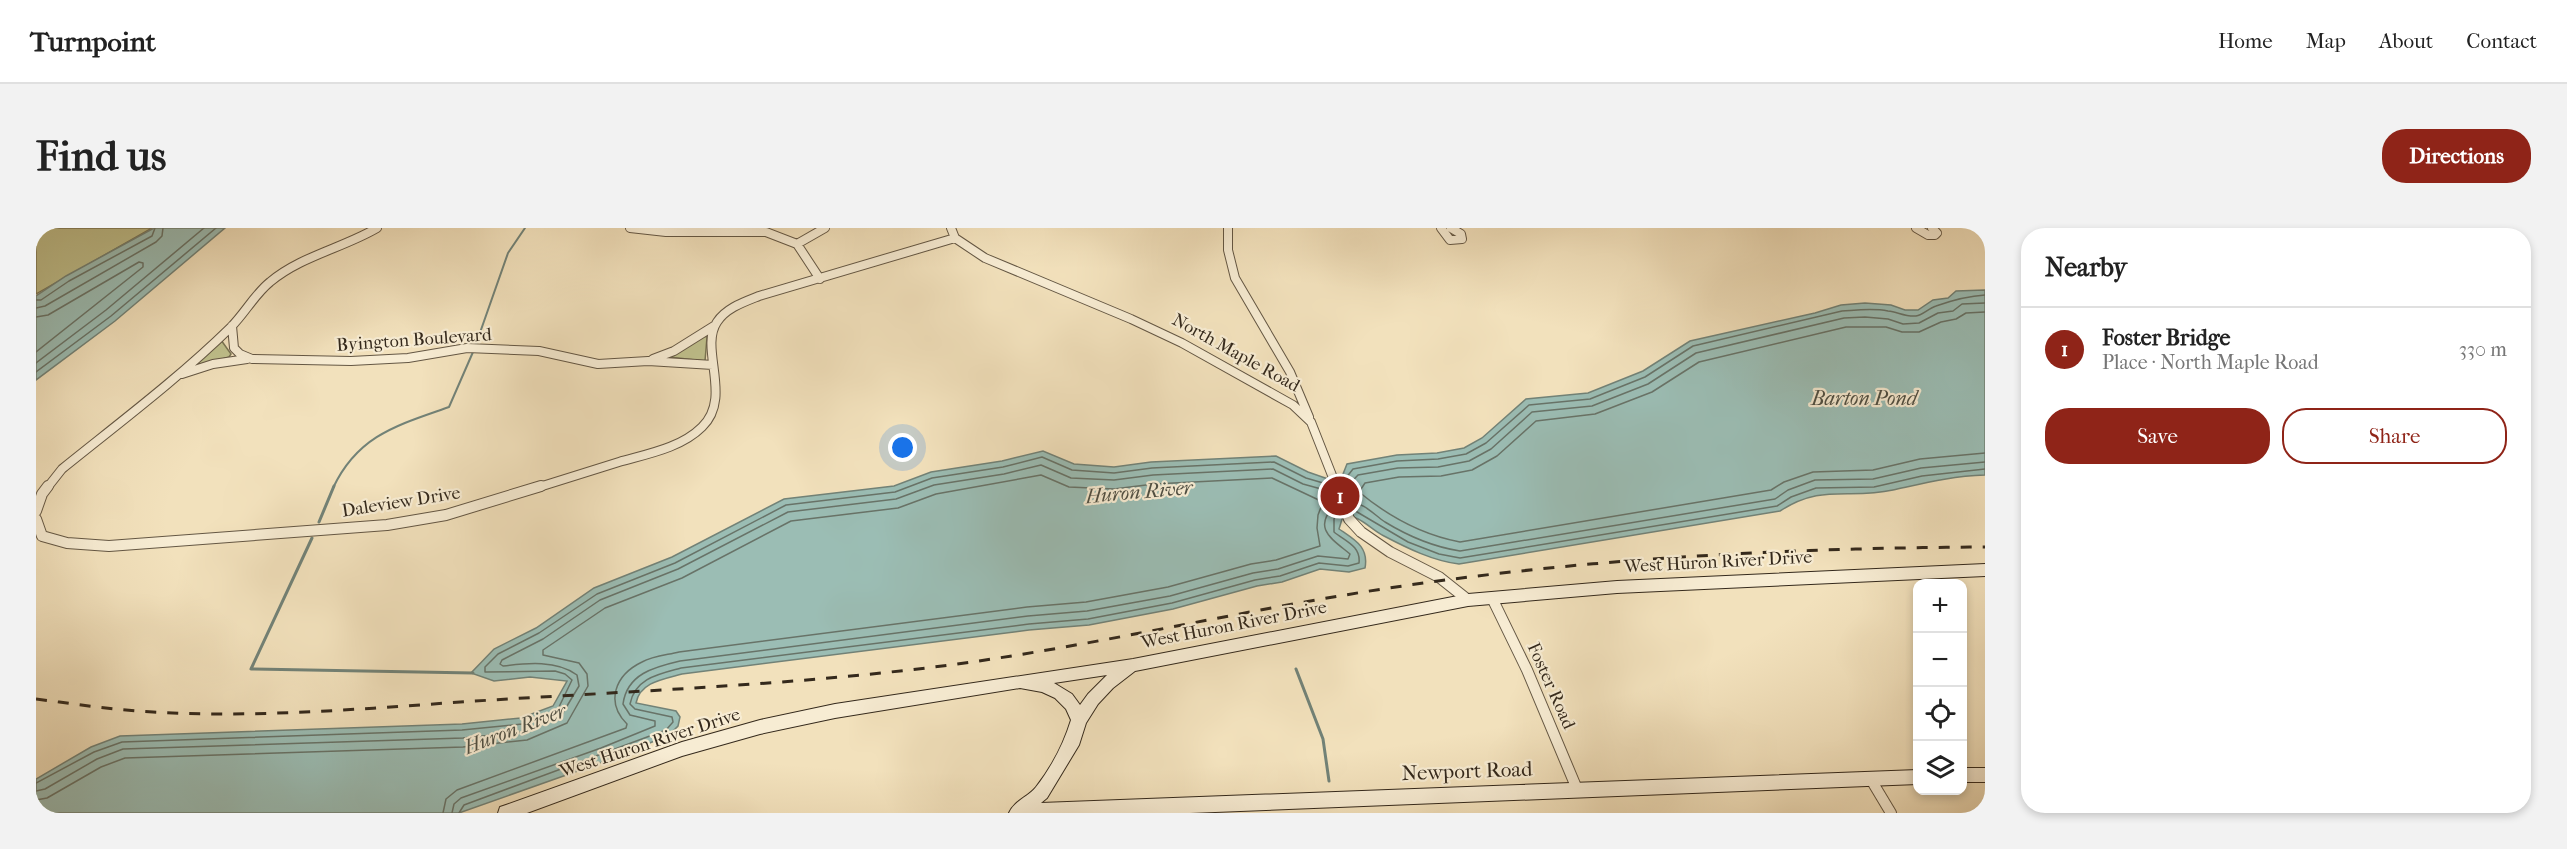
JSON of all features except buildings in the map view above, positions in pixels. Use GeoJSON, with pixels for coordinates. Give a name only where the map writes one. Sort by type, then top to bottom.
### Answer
{"type":"FeatureCollection","features":[{"type":"Feature","properties":{"kind":"street"},"geometry":{"type":"LineString","coordinates":[[36,511],[42,494],[62,469],[176,376],[232,326],[270,282],[301,263],[377,228]]}},
{"type":"Feature","properties":{"kind":"street"},"geometry":{"type":"LineString","coordinates":[[630,228],[666,232],[766,232],[797,244],[820,279]]}},
{"type":"Feature","properties":{"kind":"street"},"geometry":{"type":"LineString","coordinates":[[797,244],[825,228]]}},
{"type":"Feature","properties":{"kind":"street"},"geometry":{"type":"LineString","coordinates":[[951,228],[955,238]]}},
{"type":"Feature","properties":{"kind":"street"},"geometry":{"type":"LineString","coordinates":[[1228,228],[1228,250],[1235,278],[1290,372],[1311,422]]}},
{"type":"Feature","properties":{"kind":"street"},"geometry":{"type":"LineString","coordinates":[[1441,228],[1450,240],[1462,239],[1461,234],[1451,228]]}},
{"type":"Feature","properties":{"kind":"street"},"geometry":{"type":"LineString","coordinates":[[1916,228],[1935,235],[1937,233],[1932,228]]}},
{"type":"Feature","properties":{"kind":"street","name":"Byington Boulevard"},"geometry":{"type":"LineString","coordinates":[[648,361],[674,351],[714,326],[729,311],[744,302],[955,238]]}},
{"type":"Feature","properties":{"kind":"street","name":"North Maple Road"},"geometry":{"type":"LineString","coordinates":[[955,238],[985,258],[1131,319],[1182,343],[1293,405],[1311,422],[1349,519],[1365,537],[1431,571],[1468,600]]}},
{"type":"Feature","properties":{"kind":"street"},"geometry":{"type":"LineString","coordinates":[[232,326],[230,341],[232,349],[252,359]]}},
{"type":"Feature","properties":{"kind":"street"},"geometry":{"type":"LineString","coordinates":[[713,365],[714,326]]}},
{"type":"Feature","properties":{"kind":"street","name":"Byington Boulevard"},"geometry":{"type":"LineString","coordinates":[[176,376],[213,364],[252,359],[362,361],[408,358],[467,348],[539,351],[598,364],[648,361],[713,365]]}},
{"type":"Feature","properties":{"kind":"street","name":"Daleview Drive"},"geometry":{"type":"LineString","coordinates":[[36,519],[42,536],[54,541],[71,545],[110,546],[387,525],[446,515],[673,446],[693,436],[707,424],[716,407],[713,365]]}},
{"type":"Feature","properties":{"kind":"street","name":"West Huron River Drive"},"geometry":{"type":"LineString","coordinates":[[507,813],[682,749],[760,727],[835,711],[1134,665],[1468,600],[1746,579],[1985,570]]}},
{"type":"Feature","properties":{"kind":"street","name":"Foster Road"},"geometry":{"type":"LineString","coordinates":[[1492,597],[1527,670],[1577,789]]}},
{"type":"Feature","properties":{"kind":"street"},"geometry":{"type":"LineString","coordinates":[[1017,813],[1041,793],[1073,740],[1079,720],[1108,682],[1134,665]]}},
{"type":"Feature","properties":{"kind":"street"},"geometry":{"type":"LineString","coordinates":[[1020,681],[1046,685],[1067,698],[1076,709],[1079,720]]}},
{"type":"Feature","properties":{"kind":"street"},"geometry":{"type":"LineString","coordinates":[[1967,776],[1985,775]]}},
{"type":"Feature","properties":{"kind":"street","name":"Newport Road"},"geometry":{"type":"LineString","coordinates":[[1017,813],[1913,777]]}},
{"type":"Feature","properties":{"kind":"street"},"geometry":{"type":"LineString","coordinates":[[1870,778],[1891,813]]}},
{"type":"Feature","properties":{"kind":"green space"},"geometry":{"type":"Polygon","coordinates":[[[36,228],[152,228],[36,294],[36,228]]]}},
{"type":"Feature","properties":{"kind":"green space"},"geometry":{"type":"Polygon","coordinates":[[[704,336],[707,337],[705,361],[669,357],[704,336]]]}},
{"type":"Feature","properties":{"kind":"green space"},"geometry":{"type":"Polygon","coordinates":[[[221,340],[231,354],[229,357],[192,368],[221,340]]]}},
{"type":"Feature","properties":{"kind":"water"},"geometry":{"type":"Polygon","coordinates":[[[154,228],[225,228],[115,321],[36,380],[36,296],[66,276],[154,228]]]}},
{"type":"Feature","properties":{"kind":"water","name":"Barton Pond"},"geometry":{"type":"Polygon","coordinates":[[[1985,290],[1985,475],[1950,478],[1877,493],[1809,497],[1780,511],[1459,564],[1420,553],[1384,536],[1354,517],[1343,516],[1339,529],[1363,549],[1365,568],[1349,572],[1320,569],[1282,582],[1257,586],[1173,609],[1089,625],[1029,630],[682,674],[654,682],[642,690],[636,703],[676,711],[680,717],[678,726],[669,735],[606,761],[459,813],[36,813],[36,779],[91,747],[120,736],[462,724],[521,718],[553,706],[567,681],[530,677],[494,681],[471,673],[494,649],[536,628],[594,588],[672,557],[784,499],[894,486],[931,472],[1002,461],[1043,451],[1074,464],[1114,467],[1151,462],[1276,456],[1308,472],[1328,479],[1338,478],[1343,474],[1347,464],[1397,455],[1437,453],[1464,448],[1482,438],[1526,399],[1588,393],[1643,371],[1690,341],[1841,305],[1865,303],[1918,310],[1933,300],[1948,298],[1956,291],[1985,290]]]}},
{"type":"Feature","properties":{"kind":"waterway"},"geometry":{"type":"LineString","coordinates":[[476,344],[508,253],[525,228]]}},
{"type":"Feature","properties":{"kind":"waterway"},"geometry":{"type":"LineString","coordinates":[[334,487],[354,456],[381,434],[449,407],[473,352]]}},
{"type":"Feature","properties":{"kind":"waterway"},"geometry":{"type":"LineString","coordinates":[[319,522],[334,487]]}},
{"type":"Feature","properties":{"kind":"waterway"},"geometry":{"type":"LineString","coordinates":[[312,538],[251,669],[473,673]]}},
{"type":"Feature","properties":{"kind":"waterway"},"geometry":{"type":"LineString","coordinates":[[1296,669],[1323,739],[1329,781]]}},
{"type":"Feature","properties":{"kind":"railway"},"geometry":{"type":"LineString","coordinates":[[36,699],[138,711],[242,714],[330,711],[784,682],[895,672],[1006,657],[1340,596],[1469,577],[1616,562],[1763,552],[1985,547]]}},
{"type":"Feature","properties":{"kind":"place","name":"Foster Bridge"},"geometry":{"type":"Point","coordinates":[1340,496]}},
{"type":"Feature","properties":{"kind":"water label","name":"Huron River"},"geometry":{"type":"Point","coordinates":[1139,492]}},
{"type":"Feature","properties":{"kind":"water label","name":"Huron River"},"geometry":{"type":"Point","coordinates":[515,729]}}]}
